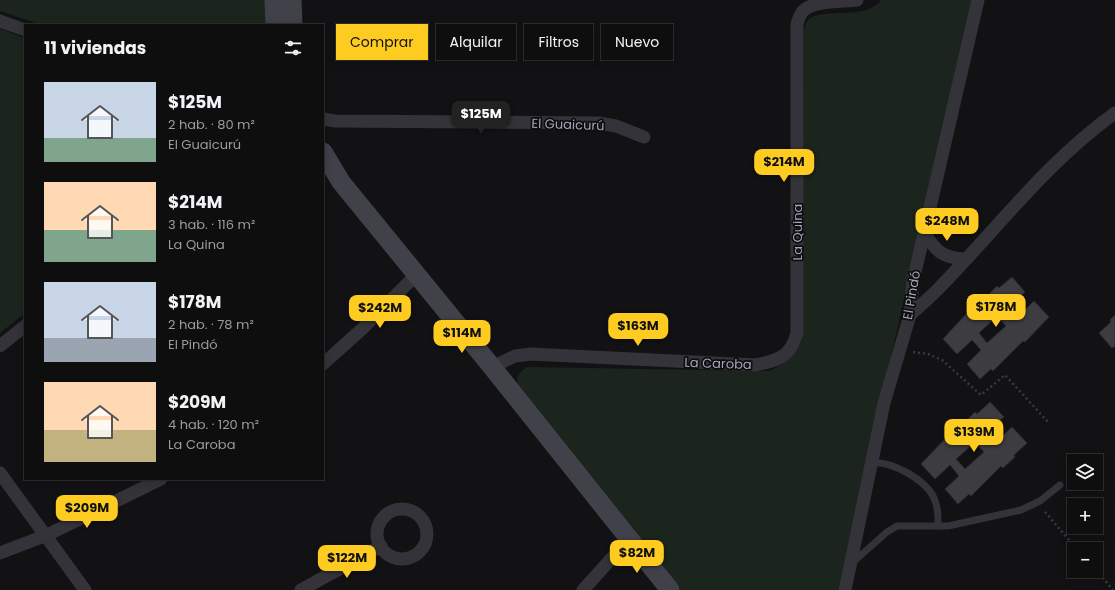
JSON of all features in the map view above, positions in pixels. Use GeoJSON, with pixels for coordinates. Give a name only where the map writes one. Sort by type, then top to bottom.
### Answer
{"type":"FeatureCollection","features":[{"type":"Feature","properties":{"kind":"main road"},"geometry":{"type":"LineString","coordinates":[[274,0],[275,24]]}},
{"type":"Feature","properties":{"kind":"main road"},"geometry":{"type":"LineString","coordinates":[[292,0],[293,24]]}},
{"type":"Feature","properties":{"kind":"main road"},"geometry":{"type":"LineString","coordinates":[[324,154],[341,182],[492,367],[670,590]]}},
{"type":"Feature","properties":{"kind":"street","name":"La Quina"},"geometry":{"type":"LineString","coordinates":[[794,344],[797,333],[797,24],[802,13],[812,6],[857,0]]}},
{"type":"Feature","properties":{"kind":"street","name":"El Pindó"},"geometry":{"type":"LineString","coordinates":[[845,590],[884,402],[910,315],[913,281],[978,0]]}},
{"type":"Feature","properties":{"kind":"street"},"geometry":{"type":"LineString","coordinates":[[0,21],[24,30]]}},
{"type":"Feature","properties":{"kind":"street"},"geometry":{"type":"LineString","coordinates":[[910,315],[942,285],[1015,204],[1080,140],[1115,113]]}},
{"type":"Feature","properties":{"kind":"street","name":"El Guaicurú"},"geometry":{"type":"LineString","coordinates":[[324,118],[335,121],[598,123],[616,126],[644,137]]}},
{"type":"Feature","properties":{"kind":"street"},"geometry":{"type":"LineString","coordinates":[[924,232],[931,244],[939,251],[950,258],[966,259]]}},
{"type":"Feature","properties":{"kind":"street"},"geometry":{"type":"LineString","coordinates":[[324,363],[362,329],[417,274]]}},
{"type":"Feature","properties":{"kind":"street"},"geometry":{"type":"LineString","coordinates":[[0,346],[24,327]]}},
{"type":"Feature","properties":{"kind":"street","name":"La Caroba"},"geometry":{"type":"LineString","coordinates":[[492,367],[515,356],[531,354],[755,365],[781,358],[794,344]]}},
{"type":"Feature","properties":{"kind":"street"},"geometry":{"type":"LineString","coordinates":[[0,473],[47,535],[85,590]]}},
{"type":"Feature","properties":{"kind":"street"},"geometry":{"type":"LineString","coordinates":[[0,553],[47,535],[159,480]]}},
{"type":"Feature","properties":{"kind":"street"},"geometry":{"type":"LineString","coordinates":[[583,590],[629,539]]}},
{"type":"Feature","properties":{"kind":"street"},"geometry":{"type":"LineString","coordinates":[[302,590],[381,546]]}},
{"type":"Feature","properties":{"kind":"lane"},"geometry":{"type":"LineString","coordinates":[[871,463],[878,462],[897,467],[928,488],[937,510],[938,526]]}},
{"type":"Feature","properties":{"kind":"lane"},"geometry":{"type":"LineString","coordinates":[[850,564],[887,532],[897,526],[938,526],[961,524],[1021,510],[1036,503],[1060,485]]}},
{"type":"Feature","properties":{"kind":"path"},"geometry":{"type":"LineString","coordinates":[[898,351],[928,354],[942,360],[981,395],[1005,375],[1048,422]]}},
{"type":"Feature","properties":{"kind":"path"},"geometry":{"type":"LineString","coordinates":[[1036,503],[1071,542]]}},
{"type":"Feature","properties":{"kind":"path"},"geometry":{"type":"LineString","coordinates":[[1103,578],[1114,590]]}},
{"type":"Feature","properties":{"kind":"shaded area"},"geometry":{"type":"Polygon","coordinates":[[[0,0],[268,0],[269,24],[39,24],[0,11],[0,0]]]}},
{"type":"Feature","properties":{"kind":"shaded area"},"geometry":{"type":"Polygon","coordinates":[[[881,0],[972,0],[838,590],[681,590],[519,392],[517,384],[518,377],[527,367],[769,371],[784,363],[792,356],[802,341],[805,26],[811,18],[830,13],[864,11],[873,7],[881,0]]]}},
{"type":"Feature","properties":{"kind":"shaded area"},"geometry":{"type":"Polygon","coordinates":[[[0,29],[24,38],[24,314],[0,333],[0,29]]]}},
{"type":"Feature","properties":{"kind":"building"},"geometry":{"type":"Polygon","coordinates":[[[1012,277],[1025,292],[1010,306],[1019,316],[1034,301],[1049,317],[1025,342],[1023,341],[993,371],[991,369],[980,379],[967,364],[981,350],[972,340],[957,354],[943,339],[968,312],[970,314],[997,286],[999,288],[1012,277]],[[997,316],[979,333],[987,343],[1006,326],[997,316]]]}},
{"type":"Feature","properties":{"kind":"building"},"geometry":{"type":"Polygon","coordinates":[[[1115,315],[1115,346],[1112,348],[1099,333],[1111,322],[1110,320],[1115,315]]]}},
{"type":"Feature","properties":{"kind":"building"},"geometry":{"type":"Polygon","coordinates":[[[990,402],[1004,417],[988,431],[997,441],[1012,427],[1027,443],[1003,468],[1001,466],[971,496],[969,494],[958,504],[945,489],[959,476],[950,465],[935,479],[921,464],[946,438],[948,439],[975,412],[977,414],[990,402]],[[975,442],[956,459],[965,469],[984,452],[975,442]]]}}]}
